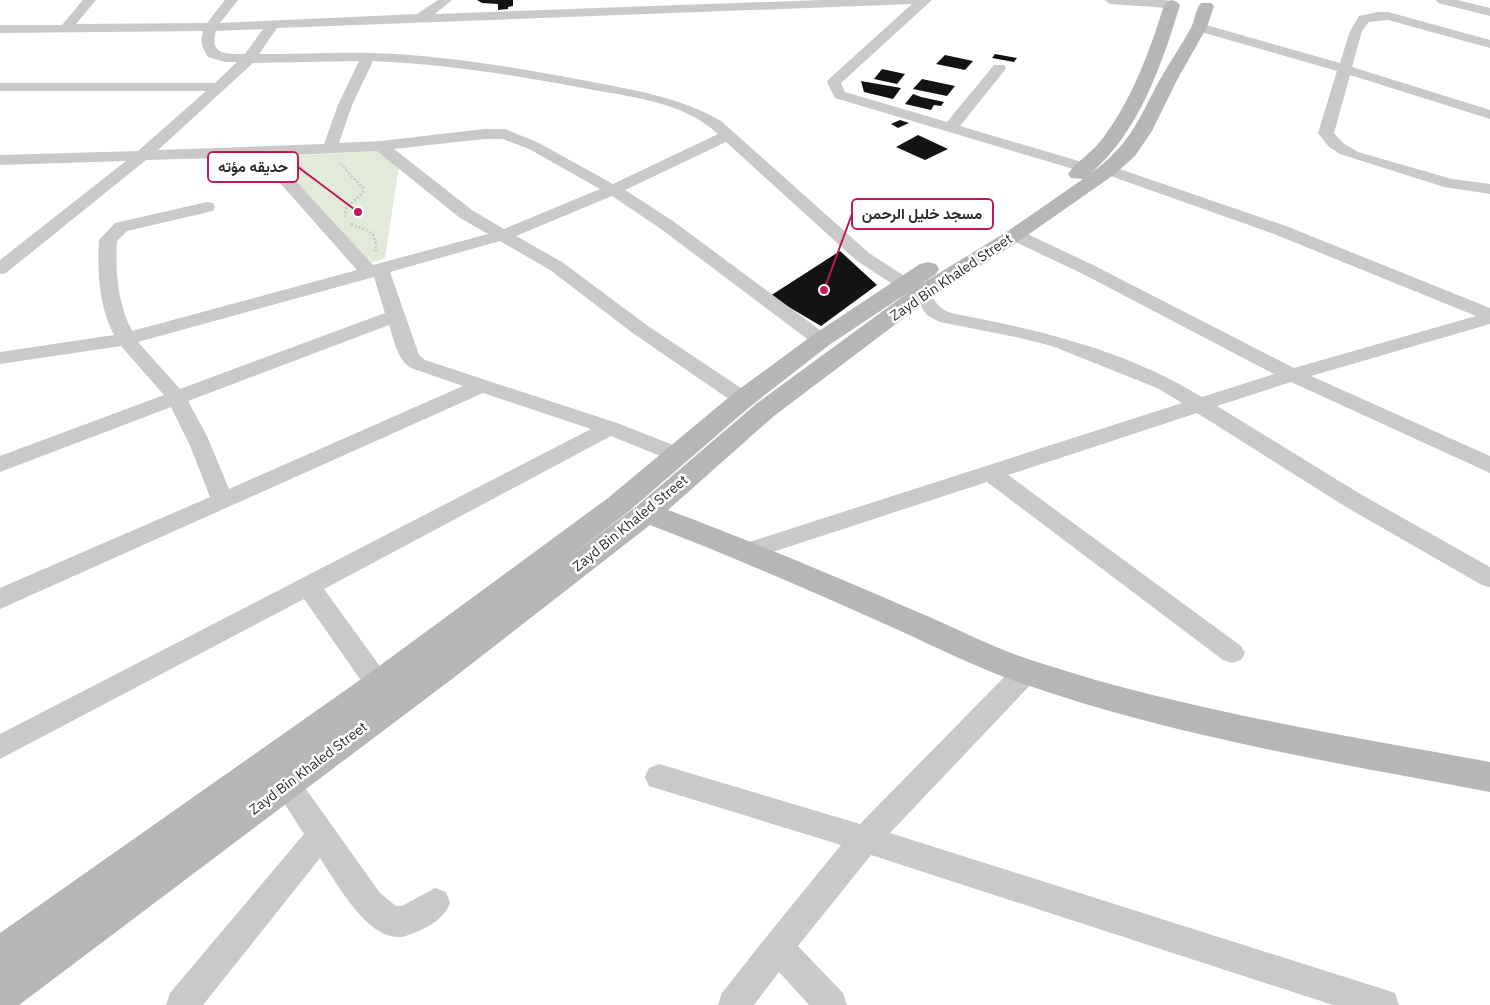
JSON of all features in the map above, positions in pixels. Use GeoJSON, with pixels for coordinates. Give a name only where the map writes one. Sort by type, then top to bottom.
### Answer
{"type":"FeatureCollection","features":[{"type":"Feature","properties":{"kind":"main road","name":"Zayd Bin Khaled Street"},"geometry":{"type":"LineString","coordinates":[[0,995],[441,670],[647,513],[765,410],[912,288],[990,232],[1128,152],[1144,131],[1168,80],[1187,7]]}},
{"type":"Feature","properties":{"kind":"main road","name":"Zayd Bin Khaled Street"},"geometry":{"type":"LineString","coordinates":[[0,956],[378,684],[618,505],[743,399],[821,340],[912,288],[1015,235],[1097,169]]}},
{"type":"Feature","properties":{"kind":"main road"},"geometry":{"type":"LineString","coordinates":[[647,513],[748,551],[1026,672],[1088,692],[1169,713],[1490,777]]}},
{"type":"Feature","properties":{"kind":"street"},"geometry":{"type":"LineString","coordinates":[[66,28],[90,0]]}},
{"type":"Feature","properties":{"kind":"street"},"geometry":{"type":"LineString","coordinates":[[232,0],[211,27],[207,44],[213,54],[226,58],[368,57],[434,61],[534,74],[662,99],[703,115],[728,135],[863,257],[912,288],[934,311],[947,318],[1021,332],[1059,342],[1150,376],[1200,404],[1319,480],[1490,578]]}},
{"type":"Feature","properties":{"kind":"street"},"geometry":{"type":"LineString","coordinates":[[420,18],[446,0]]}},
{"type":"Feature","properties":{"kind":"street"},"geometry":{"type":"LineString","coordinates":[[0,29],[211,27],[925,0]]}},
{"type":"Feature","properties":{"kind":"street"},"geometry":{"type":"LineString","coordinates":[[925,0],[834,82],[835,88],[840,95],[1097,169],[1280,230],[1490,316]]}},
{"type":"Feature","properties":{"kind":"street"},"geometry":{"type":"LineString","coordinates":[[1110,0],[1187,7],[1346,69],[1490,115]]}},
{"type":"Feature","properties":{"kind":"street"},"geometry":{"type":"LineString","coordinates":[[1442,0],[1490,12]]}},
{"type":"Feature","properties":{"kind":"street"},"geometry":{"type":"LineString","coordinates":[[1490,44],[1388,16],[1364,19],[1356,31],[1326,133],[1330,141],[1353,156],[1450,184],[1490,189]]}},
{"type":"Feature","properties":{"kind":"street"},"geometry":{"type":"LineString","coordinates":[[0,269],[8,258],[162,140],[249,59],[273,24]]}},
{"type":"Feature","properties":{"kind":"street"},"geometry":{"type":"LineString","coordinates":[[332,155],[345,105],[368,57]]}},
{"type":"Feature","properties":{"kind":"street"},"geometry":{"type":"LineString","coordinates":[[951,127],[999,68]]}},
{"type":"Feature","properties":{"kind":"street"},"geometry":{"type":"LineString","coordinates":[[0,87],[219,88]]}},
{"type":"Feature","properties":{"kind":"street"},"geometry":{"type":"LineString","coordinates":[[0,160],[260,152],[332,155],[381,146],[484,134],[505,134],[534,146],[613,190],[667,225],[821,340]]}},
{"type":"Feature","properties":{"kind":"street"},"geometry":{"type":"LineString","coordinates":[[0,358],[126,339],[376,266],[503,235],[613,190],[728,135]]}},
{"type":"Feature","properties":{"kind":"street"},"geometry":{"type":"LineString","coordinates":[[381,146],[466,214],[556,266],[641,330],[743,399]]}},
{"type":"Feature","properties":{"kind":"street"},"geometry":{"type":"LineString","coordinates":[[260,152],[376,266],[412,360],[425,367],[610,428],[678,455]]}},
{"type":"Feature","properties":{"kind":"street"},"geometry":{"type":"LineString","coordinates":[[207,207],[121,228],[108,240],[106,261],[116,317],[126,339],[176,398],[201,446],[222,500]]}},
{"type":"Feature","properties":{"kind":"street"},"geometry":{"type":"LineString","coordinates":[[1015,235],[1086,269],[1292,375],[1490,465]]}},
{"type":"Feature","properties":{"kind":"street"},"geometry":{"type":"LineString","coordinates":[[0,464],[395,316]]}},
{"type":"Feature","properties":{"kind":"street"},"geometry":{"type":"LineString","coordinates":[[748,551],[990,474],[1200,404],[1490,316]]}},
{"type":"Feature","properties":{"kind":"street"},"geometry":{"type":"LineString","coordinates":[[0,599],[481,386]]}},
{"type":"Feature","properties":{"kind":"street"},"geometry":{"type":"LineString","coordinates":[[0,747],[610,428]]}},
{"type":"Feature","properties":{"kind":"street"},"geometry":{"type":"LineString","coordinates":[[990,474],[1232,653]]}},
{"type":"Feature","properties":{"kind":"street"},"geometry":{"type":"LineString","coordinates":[[308,586],[378,684]]}},
{"type":"Feature","properties":{"kind":"street"},"geometry":{"type":"LineString","coordinates":[[734,1005],[865,839],[1026,672]]}},
{"type":"Feature","properties":{"kind":"street"},"geometry":{"type":"LineString","coordinates":[[659,777],[865,839],[1382,1005]]}},
{"type":"Feature","properties":{"kind":"street"},"geometry":{"type":"LineString","coordinates":[[286,784],[368,904],[385,918],[396,923],[414,918],[435,903]]}},
{"type":"Feature","properties":{"kind":"street"},"geometry":{"type":"LineString","coordinates":[[182,1005],[321,835]]}},
{"type":"Feature","properties":{"kind":"street"},"geometry":{"type":"LineString","coordinates":[[778,947],[831,1005]]}},
{"type":"Feature","properties":{"kind":"path"},"geometry":{"type":"LineString","coordinates":[[332,155],[364,188],[363,193],[347,207],[344,214],[345,221],[365,230],[377,241],[376,266]]}},
{"type":"Feature","properties":{"kind":"path"},"geometry":{"type":"LineString","coordinates":[[308,176],[300,167],[310,164]]}},
{"type":"Feature","properties":{"kind":"green space"},"geometry":{"type":"Polygon","coordinates":[[[377,151],[399,166],[385,258],[371,263],[274,157],[377,151]]]}},
{"type":"Feature","properties":{"kind":"building"},"geometry":{"type":"Polygon","coordinates":[[[477,0],[513,0],[513,6],[508,7],[508,9],[498,10],[498,4],[482,3],[477,0]]]}},
{"type":"Feature","properties":{"kind":"building"},"geometry":{"type":"Polygon","coordinates":[[[995,54],[1017,58],[1014,62],[992,58],[995,54]]]}},
{"type":"Feature","properties":{"kind":"building"},"geometry":{"type":"Polygon","coordinates":[[[945,55],[973,61],[965,70],[936,64],[945,55]]]}},
{"type":"Feature","properties":{"kind":"building"},"geometry":{"type":"Polygon","coordinates":[[[882,69],[905,74],[897,84],[874,79],[882,69]]]}},
{"type":"Feature","properties":{"kind":"building"},"geometry":{"type":"Polygon","coordinates":[[[922,79],[955,86],[947,96],[913,89],[922,79]]]}},
{"type":"Feature","properties":{"kind":"building"},"geometry":{"type":"Polygon","coordinates":[[[861,81],[901,88],[893,99],[864,92],[861,81]]]}},
{"type":"Feature","properties":{"kind":"building"},"geometry":{"type":"Polygon","coordinates":[[[913,94],[944,102],[941,106],[934,105],[931,110],[905,104],[913,94]]]}},
{"type":"Feature","properties":{"kind":"building"},"geometry":{"type":"Polygon","coordinates":[[[900,120],[909,123],[898,128],[891,124],[900,120]]]}},
{"type":"Feature","properties":{"kind":"building"},"geometry":{"type":"Polygon","coordinates":[[[918,135],[948,149],[925,160],[896,147],[918,135]]]}},
{"type":"Feature","properties":{"kind":"building"},"geometry":{"type":"Polygon","coordinates":[[[840,251],[877,285],[821,326],[770,296],[840,251]]]}},
{"type":"Feature","properties":{"kind":"place","name":"حديقه مؤته"},"geometry":{"type":"Point","coordinates":[358,212]}},
{"type":"Feature","properties":{"kind":"place","name":"مسجد خليل الرحمن"},"geometry":{"type":"Point","coordinates":[824,290]}}]}
